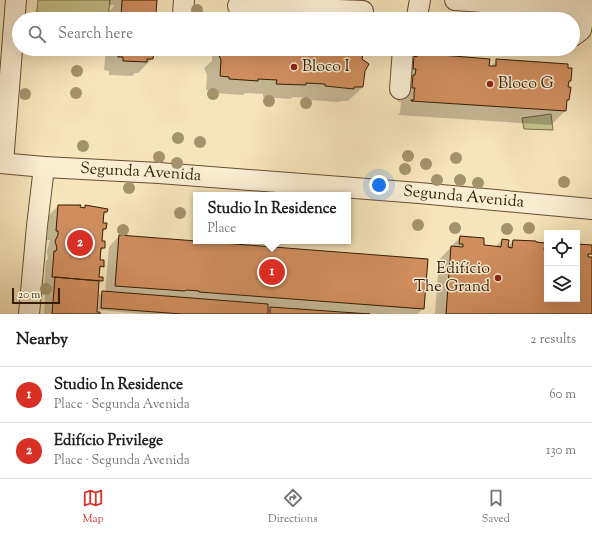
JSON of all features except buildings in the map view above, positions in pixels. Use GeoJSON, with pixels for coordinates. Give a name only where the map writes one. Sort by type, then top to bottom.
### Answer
{"type":"FeatureCollection","features":[{"type":"Feature","properties":{"kind":"street"},"geometry":{"type":"LineString","coordinates":[[15,12],[16,0]]}},
{"type":"Feature","properties":{"kind":"street"},"geometry":{"type":"LineString","coordinates":[[406,12],[407,0]]}},
{"type":"Feature","properties":{"kind":"street"},"geometry":{"type":"LineString","coordinates":[[418,12],[420,0]]}},
{"type":"Feature","properties":{"kind":"street"},"geometry":{"type":"LineString","coordinates":[[454,0],[588,6],[582,30],[580,31]]}},
{"type":"Feature","properties":{"kind":"street"},"geometry":{"type":"LineString","coordinates":[[238,6],[316,5],[362,11]]}},
{"type":"Feature","properties":{"kind":"street"},"geometry":{"type":"LineString","coordinates":[[1,163],[12,43]]}},
{"type":"Feature","properties":{"kind":"street"},"geometry":{"type":"LineString","coordinates":[[400,89],[402,56]]}},
{"type":"Feature","properties":{"kind":"street","name":"Segunda Avenida"},"geometry":{"type":"LineString","coordinates":[[1,163],[44,167],[159,173],[418,193],[592,210]]}},
{"type":"Feature","properties":{"kind":"street"},"geometry":{"type":"LineString","coordinates":[[29,314],[44,167]]}},
{"type":"Feature","properties":{"kind":"shaded area"},"geometry":{"type":"Polygon","coordinates":[[[38,0],[110,0],[109,12],[37,12],[38,0]]]}},
{"type":"Feature","properties":{"kind":"shaded area"},"geometry":{"type":"Polygon","coordinates":[[[551,114],[553,130],[524,129],[522,118],[551,114]]]}},
{"type":"Feature","properties":{"kind":"place","name":"Bloco I"},"geometry":{"type":"Point","coordinates":[294,67]}},
{"type":"Feature","properties":{"kind":"place","name":"Bloco G"},"geometry":{"type":"Point","coordinates":[490,84]}},
{"type":"Feature","properties":{"kind":"place","name":"Edifício Privilege"},"geometry":{"type":"Point","coordinates":[80,243]}},
{"type":"Feature","properties":{"kind":"place","name":"Studio In Residence"},"geometry":{"type":"Point","coordinates":[272,272]}},
{"type":"Feature","properties":{"kind":"place","name":"Edifício The Grand"},"geometry":{"type":"Point","coordinates":[498,278]}}]}
